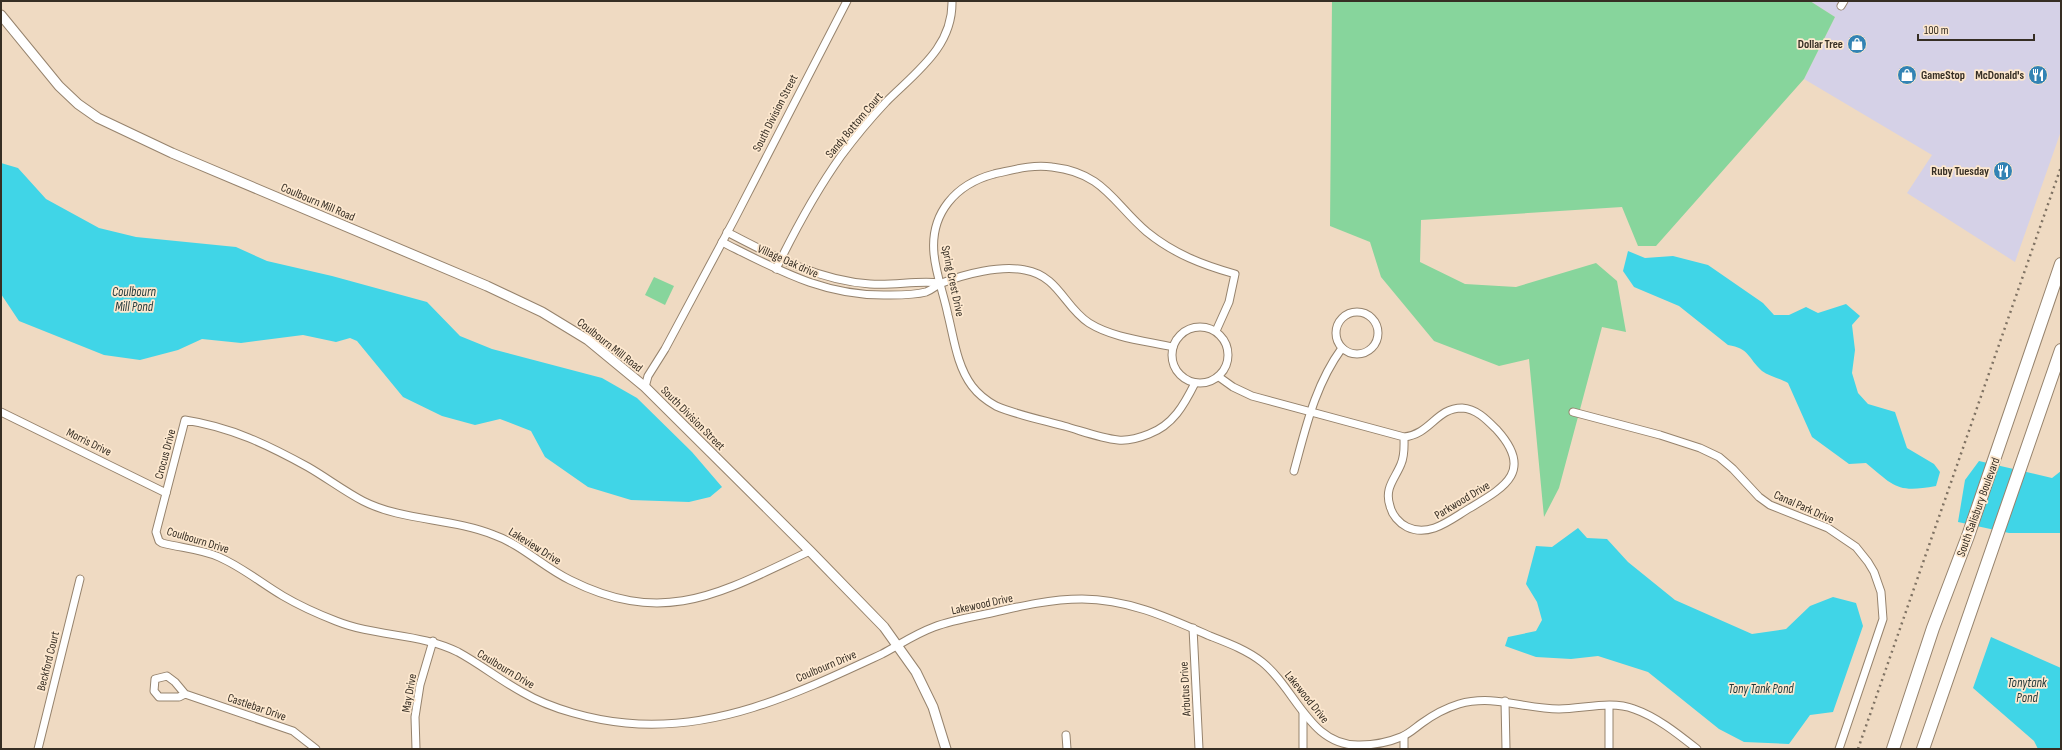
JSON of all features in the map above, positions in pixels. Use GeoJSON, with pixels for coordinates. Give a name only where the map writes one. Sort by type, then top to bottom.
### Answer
{"type":"FeatureCollection","features":[{"type":"Feature","properties":{"kind":"main road","name":"South Salisbury Boulevard"},"geometry":{"type":"LineString","coordinates":[[1893,749],[1933,628],[1968,536],[2000,444],[2032,343],[2061,264]]}},
{"type":"Feature","properties":{"kind":"main road"},"geometry":{"type":"LineString","coordinates":[[1923,749],[2061,350]]}},
{"type":"Feature","properties":{"kind":"street","name":"South Division Street"},"geometry":{"type":"LineString","coordinates":[[847,1],[722,242],[665,349],[648,376],[644,387],[863,605],[898,646],[916,672],[933,707],[946,749]]}},
{"type":"Feature","properties":{"kind":"street","name":"Sandy Bottom Court"},"geometry":{"type":"LineString","coordinates":[[776,270],[816,194],[845,151],[881,108],[925,66],[938,49],[948,29],[952,1]]}},
{"type":"Feature","properties":{"kind":"street","name":"Coulbourn Mill Road"},"geometry":{"type":"LineString","coordinates":[[1,15],[59,86],[78,104],[98,118],[178,156],[472,279],[542,312],[588,340],[644,387]]}},
{"type":"Feature","properties":{"kind":"street","name":"Spring Crest Drive"},"geometry":{"type":"LineString","coordinates":[[1195,383],[1184,403],[1171,421],[1151,434],[1129,440],[1107,438],[1003,408],[982,396],[968,380],[959,360],[940,283],[934,255],[934,230],[939,216],[953,195],[963,186],[980,178],[1025,167],[1039,166],[1064,169],[1094,181],[1112,195],[1138,224],[1170,248],[1195,261],[1236,274],[1229,302],[1216,331]]}},
{"type":"Feature","properties":{"kind":"street","name":"Village Oak drive"},"geometry":{"type":"LineString","coordinates":[[727,232],[780,260],[817,274],[848,282],[882,285],[926,281],[940,283]]}},
{"type":"Feature","properties":{"kind":"street","name":"Village Oak drive"},"geometry":{"type":"LineString","coordinates":[[722,242],[776,270],[825,288],[863,294],[916,294],[928,291],[940,283],[993,270],[1005,268],[1026,270],[1045,278],[1055,285],[1082,317],[1096,327],[1112,333],[1173,347]]}},
{"type":"Feature","properties":{"kind":"street"},"geometry":{"type":"LineString","coordinates":[[1354,312],[1361,312],[1373,318],[1378,331],[1377,338],[1369,350],[1355,354],[1342,348],[1338,343],[1336,330],[1342,318],[1354,312]]}},
{"type":"Feature","properties":{"kind":"street"},"geometry":{"type":"LineString","coordinates":[[1200,327],[1216,331],[1223,338],[1229,354],[1224,370],[1219,377],[1203,383],[1195,383],[1186,380],[1179,373],[1173,361],[1173,347],[1180,336],[1191,328],[1200,327]]}},
{"type":"Feature","properties":{"kind":"street"},"geometry":{"type":"LineString","coordinates":[[1294,471],[1310,412],[1322,379],[1342,348]]}},
{"type":"Feature","properties":{"kind":"street"},"geometry":{"type":"LineString","coordinates":[[1219,377],[1241,392],[1404,437]]}},
{"type":"Feature","properties":{"kind":"street","name":"Parkwood Drive"},"geometry":{"type":"LineString","coordinates":[[1461,408],[1470,410],[1484,417],[1506,440],[1512,453],[1512,474],[1501,490],[1440,526],[1425,530],[1410,528],[1397,519],[1388,499],[1390,484],[1403,458],[1404,437],[1426,430],[1445,412],[1461,408]]}},
{"type":"Feature","properties":{"kind":"street","name":"Morris Drive"},"geometry":{"type":"LineString","coordinates":[[1,412],[166,493]]}},
{"type":"Feature","properties":{"kind":"street","name":"Canal Park Drive"},"geometry":{"type":"LineString","coordinates":[[1573,412],[1660,435],[1700,448],[1713,454],[1733,469],[1759,497],[1770,505],[1828,528],[1856,547],[1868,562],[1874,572],[1881,592],[1883,619],[1838,749]]}},
{"type":"Feature","properties":{"kind":"street","name":"Lakeview Drive"},"geometry":{"type":"LineString","coordinates":[[185,420],[240,433],[309,468],[373,506],[469,526],[496,535],[515,545],[567,579],[618,600],[652,603],[697,599],[747,580],[810,551]]}},
{"type":"Feature","properties":{"kind":"street","name":"Crocus Drive"},"geometry":{"type":"LineString","coordinates":[[166,493],[185,420]]}},
{"type":"Feature","properties":{"kind":"street","name":"Coulbourn Drive"},"geometry":{"type":"LineString","coordinates":[[166,493],[156,532],[162,543],[214,554],[235,564],[285,598],[336,621],[373,632],[433,642],[458,652],[528,696],[581,716],[608,721],[654,725],[708,720],[749,710],[898,646]]}},
{"type":"Feature","properties":{"kind":"street","name":"Beckford Court"},"geometry":{"type":"LineString","coordinates":[[38,749],[80,579]]}},
{"type":"Feature","properties":{"kind":"street","name":"Lakewood Drive"},"geometry":{"type":"LineString","coordinates":[[898,646],[916,635],[946,623],[1014,608],[1062,600],[1115,601],[1138,607],[1193,628],[1229,644],[1261,661],[1276,676],[1303,713],[1323,734],[1345,745],[1358,746],[1378,743],[1404,736],[1427,719],[1456,705],[1479,700],[1505,700],[1553,709],[1623,706],[1640,711],[1664,724],[1698,749]]}},
{"type":"Feature","properties":{"kind":"street","name":"Arbutus Drive"},"geometry":{"type":"LineString","coordinates":[[1193,628],[1199,749]]}},
{"type":"Feature","properties":{"kind":"street","name":"May Drive"},"geometry":{"type":"LineString","coordinates":[[416,749],[415,717],[420,685],[433,642]]}},
{"type":"Feature","properties":{"kind":"street","name":"Castlebar Drive"},"geometry":{"type":"LineString","coordinates":[[185,694],[293,731],[316,749]]}},
{"type":"Feature","properties":{"kind":"street"},"geometry":{"type":"LineString","coordinates":[[1505,700],[1506,749]]}},
{"type":"Feature","properties":{"kind":"street"},"geometry":{"type":"LineString","coordinates":[[1609,706],[1609,749]]}},
{"type":"Feature","properties":{"kind":"street"},"geometry":{"type":"LineString","coordinates":[[1303,713],[1303,749]]}},
{"type":"Feature","properties":{"kind":"street"},"geometry":{"type":"LineString","coordinates":[[1066,735],[1067,749]]}},
{"type":"Feature","properties":{"kind":"street"},"geometry":{"type":"LineString","coordinates":[[1404,736],[1404,749]]}},
{"type":"Feature","properties":{"kind":"shaded area"},"geometry":{"type":"Polygon","coordinates":[[[1810,1],[2061,1],[2061,131],[2015,262],[1907,193],[1932,155],[1804,79],[1835,17],[1810,1]]]}},
{"type":"Feature","properties":{"kind":"green space"},"geometry":{"type":"Polygon","coordinates":[[[1332,1],[1810,1],[1835,17],[1804,79],[1656,246],[1638,246],[1622,207],[1421,220],[1420,262],[1465,284],[1516,287],[1596,263],[1617,281],[1626,332],[1602,327],[1559,488],[1544,517],[1529,359],[1499,366],[1434,341],[1381,277],[1370,242],[1330,226],[1332,1]]]}},
{"type":"Feature","properties":{"kind":"green space"},"geometry":{"type":"Polygon","coordinates":[[[654,277],[674,286],[665,305],[645,295],[654,277]]]}},
{"type":"Feature","properties":{"kind":"water","name":"Coulbourn Mill Pond"},"geometry":{"type":"Polygon","coordinates":[[[1,163],[18,168],[46,199],[99,228],[136,237],[236,247],[267,261],[332,276],[427,302],[460,336],[492,349],[602,378],[637,398],[692,452],[722,487],[710,497],[689,502],[631,500],[588,487],[545,457],[531,431],[500,419],[475,425],[442,416],[403,397],[357,341],[350,338],[336,342],[303,335],[241,343],[202,339],[178,350],[140,360],[104,355],[19,321],[1,294],[1,163]]]}},
{"type":"Feature","properties":{"kind":"water"},"geometry":{"type":"Polygon","coordinates":[[[1628,251],[1645,258],[1673,256],[1708,265],[1763,303],[1774,315],[1789,315],[1806,307],[1818,313],[1846,304],[1860,316],[1852,325],[1855,350],[1852,373],[1858,393],[1868,404],[1895,412],[1907,448],[1934,464],[1940,472],[1936,486],[1913,489],[1897,486],[1884,478],[1866,463],[1849,464],[1812,437],[1788,383],[1762,371],[1748,354],[1740,348],[1728,345],[1679,306],[1634,287],[1623,271],[1628,251]]]}},
{"type":"Feature","properties":{"kind":"water"},"geometry":{"type":"Polygon","coordinates":[[[1979,461],[2052,478],[2061,471],[2061,533],[2009,533],[1958,522],[1965,480],[1979,461]]]}},
{"type":"Feature","properties":{"kind":"water","name":"Tony Tank Pond"},"geometry":{"type":"Polygon","coordinates":[[[1578,528],[1587,538],[1607,539],[1628,562],[1675,600],[1752,634],[1786,629],[1810,606],[1833,597],[1856,603],[1863,626],[1833,712],[1810,715],[1789,744],[1744,742],[1719,729],[1648,672],[1598,656],[1571,659],[1536,657],[1505,646],[1508,637],[1536,631],[1542,620],[1537,602],[1526,584],[1536,546],[1552,547],[1578,528]]]}},
{"type":"Feature","properties":{"kind":"water","name":"Tonytank Pond"},"geometry":{"type":"Polygon","coordinates":[[[1991,637],[2061,668],[2061,749],[2038,749],[2034,741],[1973,688],[1991,637]]]}},
{"type":"Feature","properties":{"kind":"railway"},"geometry":{"type":"LineString","coordinates":[[1858,749],[2061,167]]}},
{"type":"Feature","properties":{"kind":"place","name":"Dollar Tree"},"geometry":{"type":"Point","coordinates":[1857,44]}},
{"type":"Feature","properties":{"kind":"place","name":"GameStop"},"geometry":{"type":"Point","coordinates":[1907,75]}},
{"type":"Feature","properties":{"kind":"place","name":"McDonald's"},"geometry":{"type":"Point","coordinates":[2038,75]}},
{"type":"Feature","properties":{"kind":"place","name":"Ruby Tuesday"},"geometry":{"type":"Point","coordinates":[2003,171]}}]}
